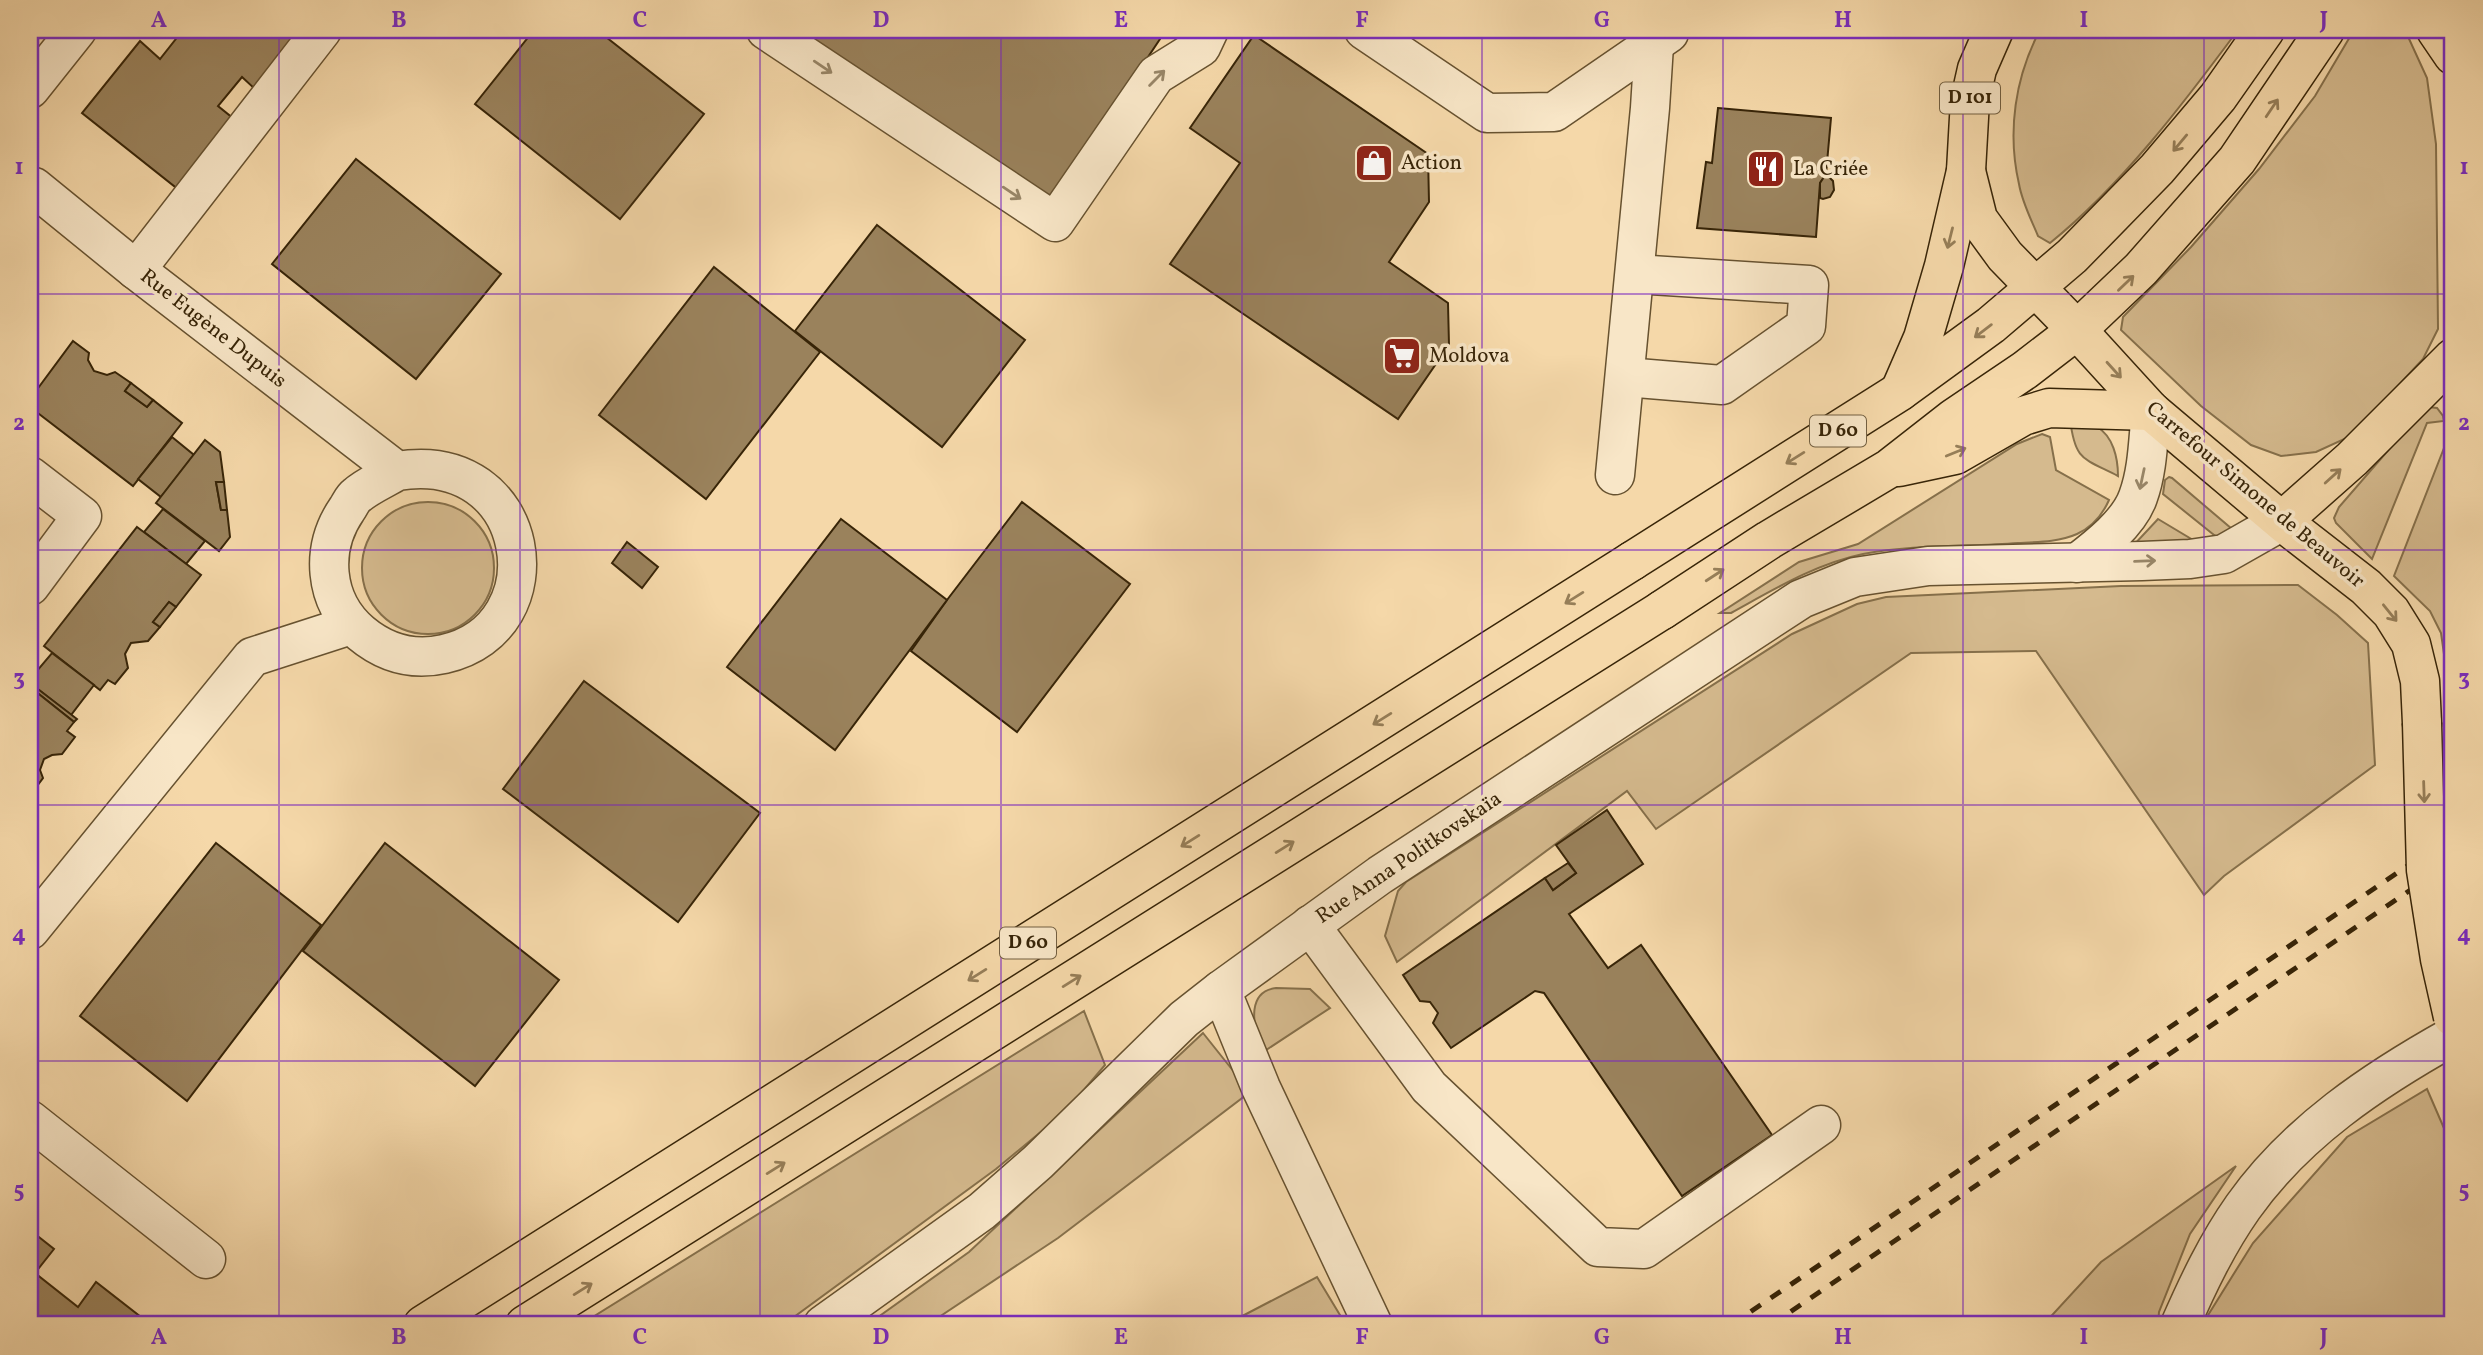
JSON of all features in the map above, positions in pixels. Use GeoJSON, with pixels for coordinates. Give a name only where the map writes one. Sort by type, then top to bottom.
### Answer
{"type":"FeatureCollection","features":[{"type":"Feature","properties":{"kind":"main road","name":"D 101"},"geometry":{"type":"LineString","coordinates":[[1994,30],[1977,69],[1970,100],[1966,171],[1978,219],[2005,256],[2077,330]]}},
{"type":"Feature","properties":{"kind":"main road","name":"D 60"},"geometry":{"type":"LineString","coordinates":[[423,1325],[1899,392],[1991,325],[2072,256],[2157,169],[2218,97],[2265,30]]}},
{"type":"Feature","properties":{"kind":"main road","name":"D 60"},"geometry":{"type":"LineString","coordinates":[[525,1325],[1769,540],[1890,468],[1954,418],[2025,370],[2077,330],[2141,269],[2237,160],[2325,30]]}},
{"type":"Feature","properties":{"kind":"main road"},"geometry":{"type":"LineString","coordinates":[[2436,30],[2453,55]]}},
{"type":"Feature","properties":{"kind":"main road"},"geometry":{"type":"LineString","coordinates":[[1899,392],[1923,338],[1966,171]]}},
{"type":"Feature","properties":{"kind":"main road","name":"Carrefour Simone de Beauvoir"},"geometry":{"type":"LineString","coordinates":[[2077,330],[2151,411],[2282,522],[2366,587],[2391,612],[2410,644],[2420,681],[2426,870],[2440,959],[2453,1017]]}},
{"type":"Feature","properties":{"kind":"main road"},"geometry":{"type":"LineString","coordinates":[[2282,522],[2352,459],[2453,358]]}},
{"type":"Feature","properties":{"kind":"main road"},"geometry":{"type":"LineString","coordinates":[[1890,468],[1955,455],[2023,415],[2049,408],[2151,411]]}},
{"type":"Feature","properties":{"kind":"street"},"geometry":{"type":"LineString","coordinates":[[30,89],[78,30]]}},
{"type":"Feature","properties":{"kind":"street"},"geometry":{"type":"LineString","coordinates":[[136,270],[322,30]]}},
{"type":"Feature","properties":{"kind":"street"},"geometry":{"type":"LineString","coordinates":[[766,30],[1055,222],[1156,75],[1201,47],[1209,30]]}},
{"type":"Feature","properties":{"kind":"street"},"geometry":{"type":"LineString","coordinates":[[1364,30],[1406,41],[1487,113],[1554,112],[1658,35]]}},
{"type":"Feature","properties":{"kind":"street"},"geometry":{"type":"LineString","coordinates":[[1615,475],[1658,35]]}},
{"type":"Feature","properties":{"kind":"street","name":"Rue Eugène Dupuis"},"geometry":{"type":"LineString","coordinates":[[30,186],[397,471]]}},
{"type":"Feature","properties":{"kind":"street"},"geometry":{"type":"LineString","coordinates":[[1625,377],[1722,385],[1806,326],[1809,285],[1634,274]]}},
{"type":"Feature","properties":{"kind":"street"},"geometry":{"type":"LineString","coordinates":[[2077,563],[2101,545],[2121,523],[2138,498],[2146,461],[2151,411]]}},
{"type":"Feature","properties":{"kind":"street"},"geometry":{"type":"LineString","coordinates":[[414,468],[447,471],[480,486],[505,513],[517,543],[514,592],[503,614],[481,638],[459,651],[427,658],[406,656],[375,645],[351,625],[331,589],[328,552],[337,523],[355,496],[397,471],[414,468]]}},
{"type":"Feature","properties":{"kind":"street"},"geometry":{"type":"LineString","coordinates":[[30,476],[82,516],[30,586]]}},
{"type":"Feature","properties":{"kind":"street","name":"Rue Anna Politkovskaïa"},"geometry":{"type":"LineString","coordinates":[[823,1325],[982,1210],[1038,1162],[1184,1018],[1221,990],[1380,875],[1801,599],[1855,578],[1928,566],[2190,559],[2224,554],[2282,522]]}},
{"type":"Feature","properties":{"kind":"street"},"geometry":{"type":"LineString","coordinates":[[30,930],[252,657],[351,625]]}},
{"type":"Feature","properties":{"kind":"street"},"geometry":{"type":"LineString","coordinates":[[1310,925],[1429,1087],[1598,1247],[1644,1249],[1821,1125]]}},
{"type":"Feature","properties":{"kind":"street"},"geometry":{"type":"LineString","coordinates":[[1221,990],[1261,1088],[1331,1231],[1373,1325]]}},
{"type":"Feature","properties":{"kind":"street"},"geometry":{"type":"LineString","coordinates":[[2180,1325],[2206,1267],[2244,1206],[2266,1178],[2314,1129],[2339,1108],[2453,1036]]}},
{"type":"Feature","properties":{"kind":"street"},"geometry":{"type":"LineString","coordinates":[[30,1120],[206,1259]]}},
{"type":"Feature","properties":{"kind":"shaded area"},"geometry":{"type":"Polygon","coordinates":[[[2040,30],[2238,30],[2127,170],[2050,243],[2038,236],[2024,204],[2015,164],[2014,145],[2019,86],[2031,48],[2040,30]]]}},
{"type":"Feature","properties":{"kind":"shaded area"},"geometry":{"type":"Polygon","coordinates":[[[2354,30],[2405,30],[2427,78],[2436,144],[2438,329],[2423,359],[2351,436],[2316,452],[2281,456],[2251,445],[2201,406],[2121,330],[2123,317],[2191,247],[2259,169],[2315,96],[2354,30]]]}},
{"type":"Feature","properties":{"kind":"shaded area"},"geometry":{"type":"Polygon","coordinates":[[[2428,407],[2437,408],[2444,421],[2427,423],[2372,559],[2334,518],[2339,507],[2428,407]]]}},
{"type":"Feature","properties":{"kind":"shaded area"},"geometry":{"type":"Polygon","coordinates":[[[2070,419],[2094,425],[2107,436],[2116,455],[2118,476],[2083,457],[2075,443],[2070,419]]]}},
{"type":"Feature","properties":{"kind":"shaded area"},"geometry":{"type":"Polygon","coordinates":[[[2042,434],[2050,437],[2056,470],[2109,500],[2096,520],[2082,531],[2070,537],[2048,541],[1921,547],[1845,558],[1811,571],[1731,613],[1720,613],[1799,562],[1858,544],[2017,444],[2042,434]]]}},
{"type":"Feature","properties":{"kind":"shaded area"},"geometry":{"type":"Polygon","coordinates":[[[2444,448],[2453,547],[2453,669],[2446,668],[2441,633],[2430,611],[2394,576],[2444,448]]]}},
{"type":"Feature","properties":{"kind":"shaded area"},"geometry":{"type":"Polygon","coordinates":[[[2169,477],[2232,529],[2219,539],[2163,494],[2165,480],[2169,477]]]}},
{"type":"Feature","properties":{"kind":"shaded area"},"geometry":{"type":"Polygon","coordinates":[[[428,502],[453,507],[475,521],[489,543],[494,568],[489,593],[475,615],[453,629],[428,634],[403,629],[381,615],[367,593],[362,568],[367,543],[381,521],[403,507],[428,502]]]}},
{"type":"Feature","properties":{"kind":"shaded area"},"geometry":{"type":"Polygon","coordinates":[[[2158,519],[2198,543],[2130,549],[2158,519]]]}},
{"type":"Feature","properties":{"kind":"shaded area"},"geometry":{"type":"Polygon","coordinates":[[[2298,585],[2368,643],[2375,765],[2224,876],[2204,895],[2036,651],[1911,653],[1656,829],[1627,791],[1397,962],[1385,936],[1398,891],[1406,882],[1792,634],[1857,604],[1886,597],[2121,586],[2298,585]]]}},
{"type":"Feature","properties":{"kind":"shaded area"},"geometry":{"type":"Polygon","coordinates":[[[1276,988],[1310,989],[1330,1008],[1260,1054],[1255,1005],[1266,991],[1276,988]]]}},
{"type":"Feature","properties":{"kind":"shaded area"},"geometry":{"type":"Polygon","coordinates":[[[1084,1011],[1105,1065],[1066,1111],[996,1169],[783,1325],[580,1325],[1084,1011]]]}},
{"type":"Feature","properties":{"kind":"shaded area"},"geometry":{"type":"Polygon","coordinates":[[[1203,1033],[1250,1092],[1058,1238],[927,1325],[867,1325],[969,1252],[1203,1033]]]}},
{"type":"Feature","properties":{"kind":"shaded area"},"geometry":{"type":"Polygon","coordinates":[[[2427,1089],[2453,1149],[2453,1325],[2205,1325],[2205,1320],[2253,1243],[2347,1137],[2427,1089]]]}},
{"type":"Feature","properties":{"kind":"shaded area"},"geometry":{"type":"Polygon","coordinates":[[[2236,1166],[2190,1234],[2159,1312],[2158,1325],[2043,1325],[2101,1262],[2236,1166]]]}},
{"type":"Feature","properties":{"kind":"shaded area"},"geometry":{"type":"Polygon","coordinates":[[[1317,1277],[1346,1325],[1225,1325],[1227,1324],[1317,1277]]]}},
{"type":"Feature","properties":{"kind":"building"},"geometry":{"type":"Polygon","coordinates":[[[183,30],[305,30],[256,90],[242,77],[218,106],[234,119],[179,190],[82,113],[140,41],[160,59],[183,30]]]}},
{"type":"Feature","properties":{"kind":"building"},"geometry":{"type":"Polygon","coordinates":[[[534,30],[597,30],[704,114],[620,219],[475,104],[534,30]]]}},
{"type":"Feature","properties":{"kind":"building"},"geometry":{"type":"Polygon","coordinates":[[[794,30],[1166,30],[1052,201],[794,30]]]}},
{"type":"Feature","properties":{"kind":"building"},"geometry":{"type":"Polygon","coordinates":[[[1254,35],[1428,154],[1429,202],[1389,262],[1448,303],[1449,345],[1398,419],[1170,264],[1240,163],[1190,128],[1254,35]]]}},
{"type":"Feature","properties":{"kind":"building","name":"La Criée"},"geometry":{"type":"Polygon","coordinates":[[[1718,108],[1831,118],[1826,174],[1820,183],[1816,237],[1697,228],[1706,162],[1712,163],[1718,108]]]}},
{"type":"Feature","properties":{"kind":"building"},"geometry":{"type":"Polygon","coordinates":[[[356,159],[501,274],[416,379],[272,264],[356,159]]]}},
{"type":"Feature","properties":{"kind":"building"},"geometry":{"type":"Polygon","coordinates":[[[1826,174],[1833,181],[1834,190],[1830,197],[1823,199],[1820,198],[1820,183],[1826,174]]]}},
{"type":"Feature","properties":{"kind":"building"},"geometry":{"type":"Polygon","coordinates":[[[877,225],[1025,340],[942,447],[795,331],[877,225]]]}},
{"type":"Feature","properties":{"kind":"building"},"geometry":{"type":"Polygon","coordinates":[[[714,267],[820,352],[706,499],[599,415],[714,267]]]}},
{"type":"Feature","properties":{"kind":"building"},"geometry":{"type":"Polygon","coordinates":[[[73,341],[89,353],[88,360],[94,371],[107,375],[115,372],[131,383],[125,391],[147,407],[153,400],[182,423],[133,486],[30,407],[30,399],[73,341]]]}},
{"type":"Feature","properties":{"kind":"building"},"geometry":{"type":"Polygon","coordinates":[[[131,383],[153,400],[147,407],[125,391],[131,383]]]}},
{"type":"Feature","properties":{"kind":"building"},"geometry":{"type":"Polygon","coordinates":[[[172,437],[194,455],[161,497],[138,479],[172,437]]]}},
{"type":"Feature","properties":{"kind":"building"},"geometry":{"type":"Polygon","coordinates":[[[205,440],[220,452],[224,482],[216,482],[221,510],[227,510],[230,537],[219,551],[156,503],[205,440]]]}},
{"type":"Feature","properties":{"kind":"building"},"geometry":{"type":"Polygon","coordinates":[[[216,482],[224,482],[227,510],[221,510],[216,482]]]}},
{"type":"Feature","properties":{"kind":"building"},"geometry":{"type":"Polygon","coordinates":[[[1022,502],[1130,584],[1017,732],[911,651],[1022,502]]]}},
{"type":"Feature","properties":{"kind":"building"},"geometry":{"type":"Polygon","coordinates":[[[163,509],[205,541],[186,564],[144,532],[163,509]]]}},
{"type":"Feature","properties":{"kind":"building"},"geometry":{"type":"Polygon","coordinates":[[[841,519],[947,600],[835,750],[727,667],[841,519]]]}},
{"type":"Feature","properties":{"kind":"building"},"geometry":{"type":"Polygon","coordinates":[[[137,527],[201,575],[176,607],[169,602],[153,622],[160,627],[148,641],[131,643],[125,654],[128,668],[115,684],[108,680],[100,690],[44,646],[137,527]]]}},
{"type":"Feature","properties":{"kind":"building"},"geometry":{"type":"Polygon","coordinates":[[[627,542],[658,567],[642,588],[612,563],[627,542]]]}},
{"type":"Feature","properties":{"kind":"building"},"geometry":{"type":"Polygon","coordinates":[[[169,602],[176,607],[160,627],[153,622],[169,602]]]}},
{"type":"Feature","properties":{"kind":"building"},"geometry":{"type":"Polygon","coordinates":[[[52,653],[94,685],[71,715],[30,683],[30,679],[52,653]]]}},
{"type":"Feature","properties":{"kind":"building"},"geometry":{"type":"Polygon","coordinates":[[[584,681],[760,813],[678,922],[503,789],[584,681]]]}},
{"type":"Feature","properties":{"kind":"building"},"geometry":{"type":"Polygon","coordinates":[[[30,683],[77,719],[74,722],[30,687],[30,683]]]}},
{"type":"Feature","properties":{"kind":"building"},"geometry":{"type":"Polygon","coordinates":[[[30,687],[74,722],[67,731],[75,737],[62,754],[44,759],[40,770],[43,778],[31,794],[30,687]]]}},
{"type":"Feature","properties":{"kind":"building"},"geometry":{"type":"Polygon","coordinates":[[[1607,810],[1643,864],[1569,914],[1608,968],[1641,945],[1772,1135],[1682,1196],[1544,993],[1535,991],[1451,1048],[1433,1023],[1438,1013],[1430,1002],[1420,1001],[1403,975],[1545,878],[1553,890],[1576,873],[1556,845],[1607,810]]]}},
{"type":"Feature","properties":{"kind":"building"},"geometry":{"type":"Polygon","coordinates":[[[216,843],[321,925],[187,1101],[80,1016],[216,843]]]}},
{"type":"Feature","properties":{"kind":"building"},"geometry":{"type":"Polygon","coordinates":[[[385,843],[559,980],[475,1086],[303,951],[385,843]]]}},
{"type":"Feature","properties":{"kind":"building"},"geometry":{"type":"Polygon","coordinates":[[[1568,863],[1576,873],[1553,890],[1545,878],[1568,863]]]}},
{"type":"Feature","properties":{"kind":"building"},"geometry":{"type":"Polygon","coordinates":[[[30,1230],[54,1249],[35,1273],[78,1307],[96,1282],[146,1321],[143,1325],[30,1325],[30,1230]]]}},
{"type":"Feature","properties":{"kind":"railway"},"geometry":{"type":"LineString","coordinates":[[1731,1325],[2453,835]]}},
{"type":"Feature","properties":{"kind":"railway"},"geometry":{"type":"LineString","coordinates":[[1771,1325],[2453,861]]}},
{"type":"Feature","properties":{"kind":"place","name":"Action"},"geometry":{"type":"Point","coordinates":[1374,163]}},
{"type":"Feature","properties":{"kind":"place","name":"La Criée"},"geometry":{"type":"Point","coordinates":[1766,169]}},
{"type":"Feature","properties":{"kind":"place","name":"Moldova"},"geometry":{"type":"Point","coordinates":[1402,356]}}]}
